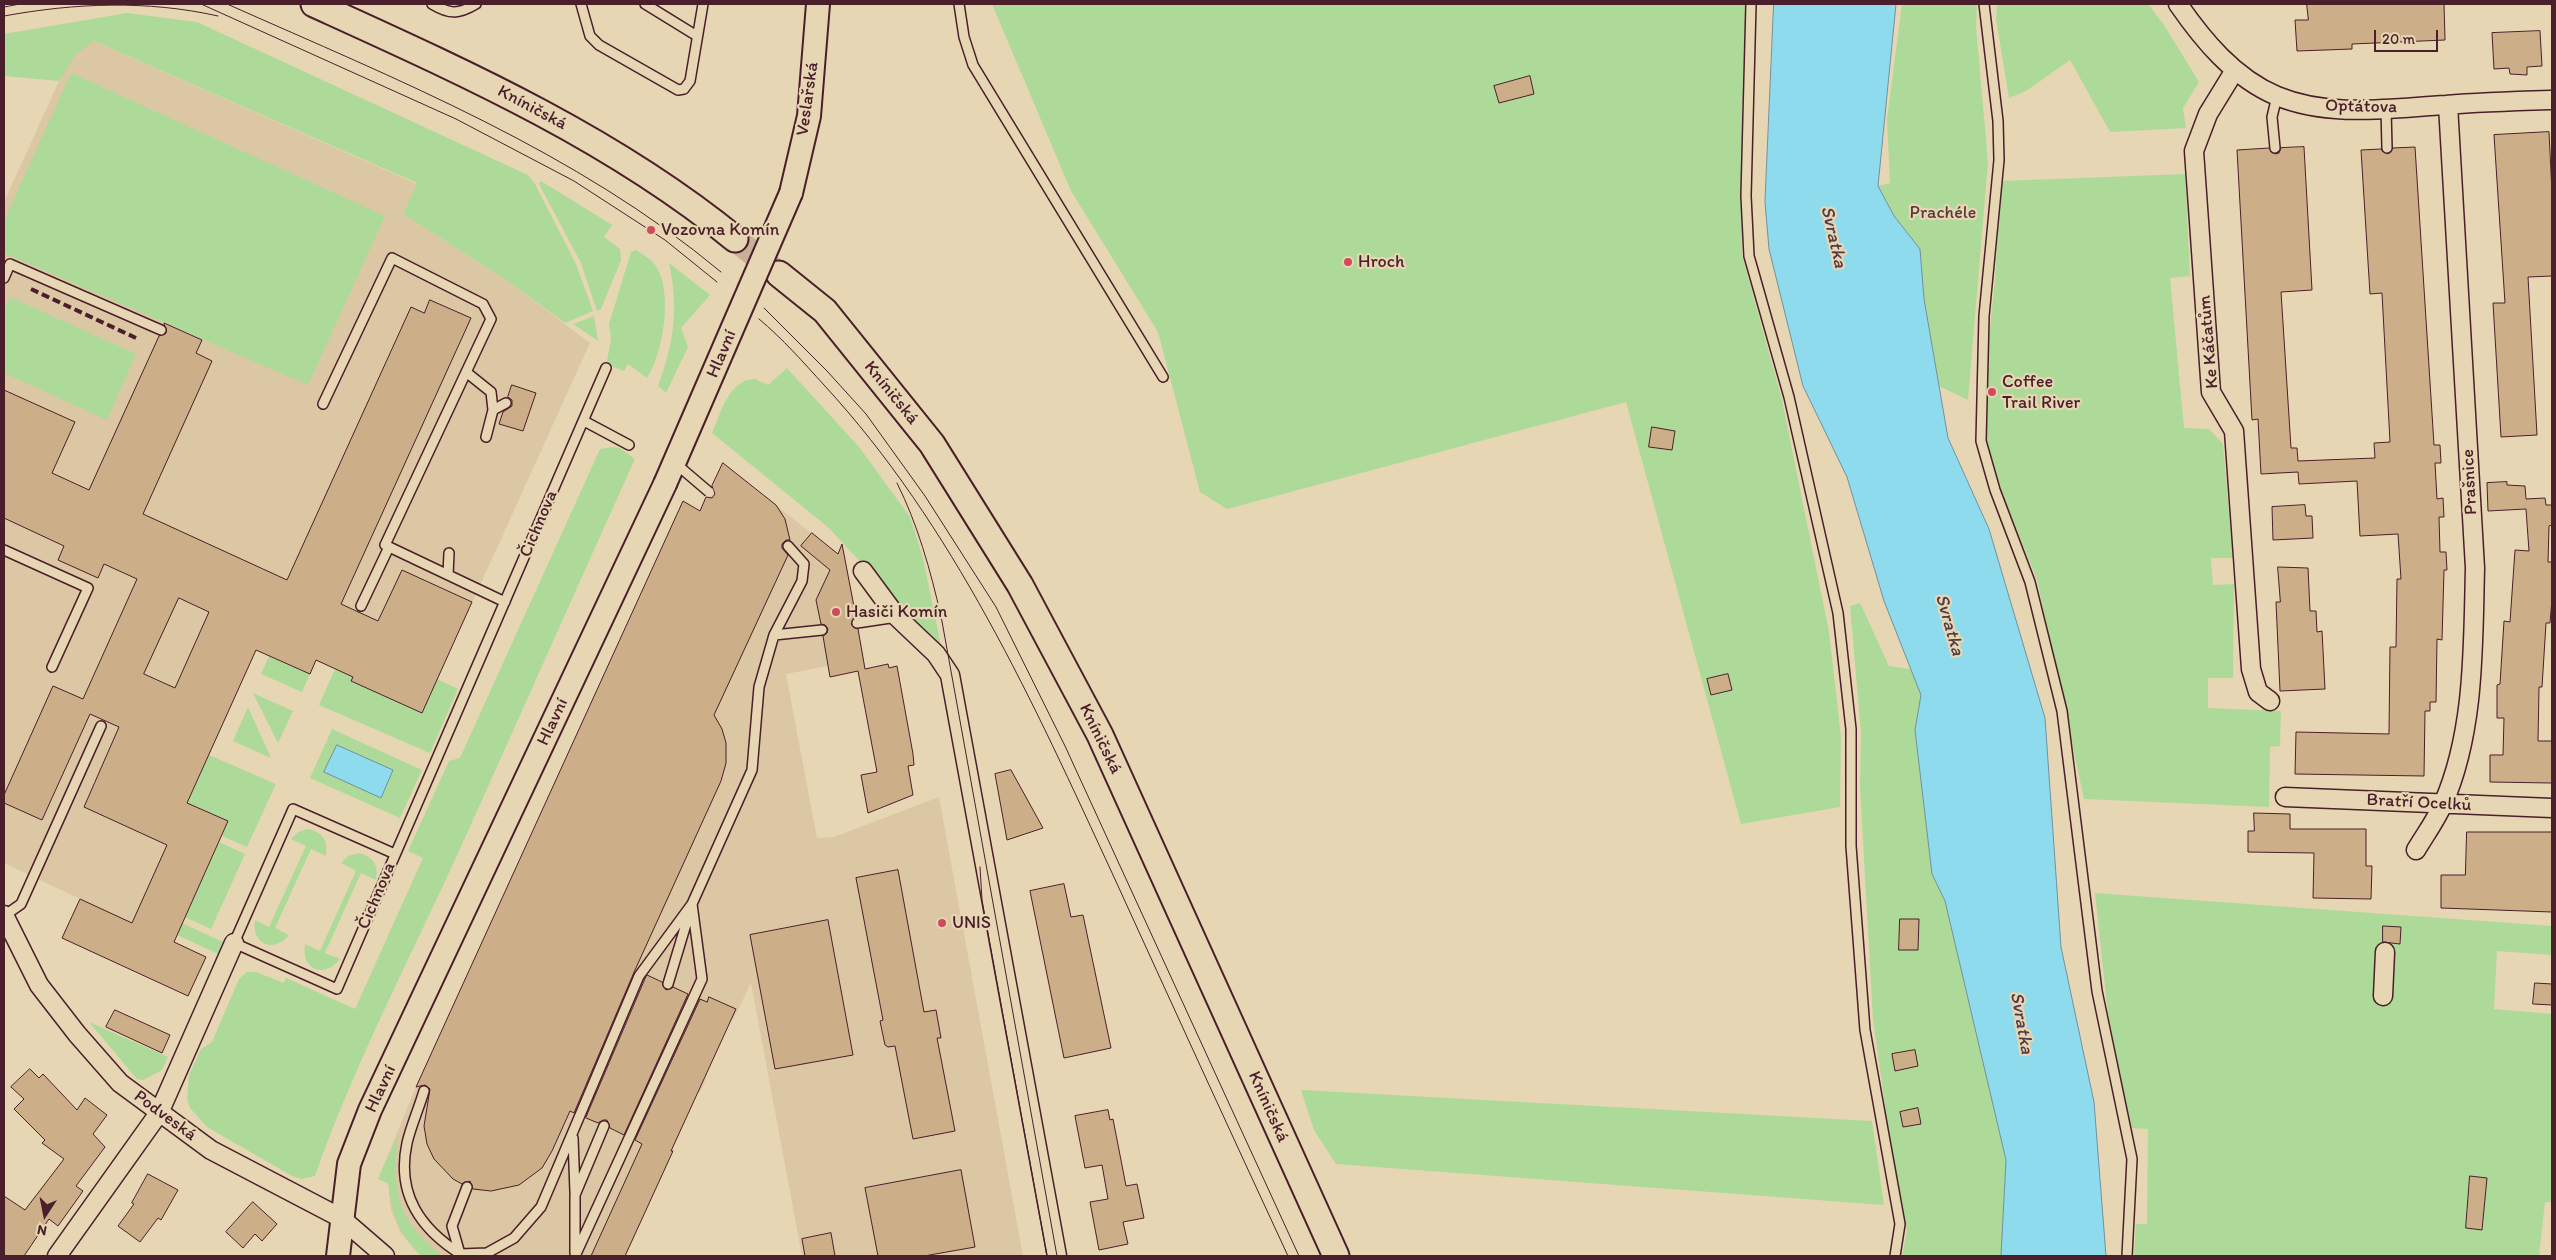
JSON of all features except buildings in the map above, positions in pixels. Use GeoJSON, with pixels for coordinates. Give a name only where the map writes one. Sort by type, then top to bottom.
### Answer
{"type":"FeatureCollection","features":[{"type":"Feature","properties":{"kind":"main road","name":"Kníničská"},"geometry":{"type":"LineString","coordinates":[[314,4],[474,78],[559,121],[699,209],[735,239]]}},
{"type":"Feature","properties":{"kind":"main road","name":"Kníničská"},"geometry":{"type":"LineString","coordinates":[[779,274],[826,311],[932,444],[1020,585],[1100,735],[1336,1256]]}},
{"type":"Feature","properties":{"kind":"street","name":"Veslařská"},"geometry":{"type":"LineString","coordinates":[[791,193],[809,116],[818,4]]}},
{"type":"Feature","properties":{"kind":"street","name":"Optátova"},"geometry":{"type":"LineString","coordinates":[[2178,4],[2198,33],[2235,70],[2276,96],[2326,108],[2386,109],[2448,104],[2552,100]]}},
{"type":"Feature","properties":{"kind":"street","name":"Ke Káčatům"},"geometry":{"type":"LineString","coordinates":[[2235,70],[2208,114],[2194,151],[2211,392],[2234,431],[2251,669],[2258,692],[2270,701]]}},
{"type":"Feature","properties":{"kind":"street","name":"Prašnice"},"geometry":{"type":"LineString","coordinates":[[2416,850],[2443,805],[2457,765],[2466,719],[2474,626],[2475,568],[2448,104]]}},
{"type":"Feature","properties":{"kind":"street","name":"Hlavní"},"geometry":{"type":"LineString","coordinates":[[338,1256],[349,1164],[370,1110],[665,484],[791,193]]}},
{"type":"Feature","properties":{"kind":"street"},"geometry":{"type":"LineString","coordinates":[[862,571],[897,617],[936,654],[950,675],[1057,1256]]}},
{"type":"Feature","properties":{"kind":"street","name":"Bratří Ocelků"},"geometry":{"type":"LineString","coordinates":[[2285,797],[2552,808]]}},
{"type":"Feature","properties":{"kind":"street","name":"Podveská"},"geometry":{"type":"LineString","coordinates":[[4,916],[39,985],[71,1027],[120,1082],[211,1150],[342,1218],[385,1256]]}},
{"type":"Feature","properties":{"kind":"street"},"geometry":{"type":"LineString","coordinates":[[57,1256],[159,1113],[234,943]]}},
{"type":"Feature","properties":{"kind":"street"},"geometry":{"type":"LineString","coordinates":[[2383,996],[2385,952]]}},
{"type":"Feature","properties":{"kind":"lane"},"geometry":{"type":"LineString","coordinates":[[432,4],[447,13],[466,10],[476,4]]}},
{"type":"Feature","properties":{"kind":"lane"},"geometry":{"type":"LineString","coordinates":[[581,4],[590,36],[599,45],[678,90],[684,89],[690,81],[702,4]]}},
{"type":"Feature","properties":{"kind":"lane"},"geometry":{"type":"LineString","coordinates":[[645,4],[697,36]]}},
{"type":"Feature","properties":{"kind":"lane"},"geometry":{"type":"LineString","coordinates":[[959,4],[964,37],[973,65],[1162,377]]}},
{"type":"Feature","properties":{"kind":"lane"},"geometry":{"type":"LineString","coordinates":[[1750,4],[1746,196],[1749,256],[1789,397],[1838,613],[1851,729],[1852,846],[1865,1030],[1900,1224],[1895,1256]]}},
{"type":"Feature","properties":{"kind":"lane"},"geometry":{"type":"LineString","coordinates":[[1984,4],[1998,121],[1999,160],[1984,316],[1981,441],[1995,490],[2030,582],[2062,711],[2097,991],[2132,1159],[2127,1256]]}},
{"type":"Feature","properties":{"kind":"lane"},"geometry":{"type":"LineString","coordinates":[[2275,148],[2272,117],[2276,96]]}},
{"type":"Feature","properties":{"kind":"lane"},"geometry":{"type":"LineString","coordinates":[[2386,109],[2388,148]]}},
{"type":"Feature","properties":{"kind":"lane"},"geometry":{"type":"LineString","coordinates":[[323,404],[392,258],[483,304],[491,319],[385,545],[505,602]]}},
{"type":"Feature","properties":{"kind":"lane"},"geometry":{"type":"LineString","coordinates":[[4,278],[10,264],[161,330]]}},
{"type":"Feature","properties":{"kind":"lane","name":"Čichnova"},"geometry":{"type":"LineString","coordinates":[[234,943],[337,989],[606,368]]}},
{"type":"Feature","properties":{"kind":"lane"},"geometry":{"type":"LineString","coordinates":[[466,372],[491,392],[493,410],[486,437]]}},
{"type":"Feature","properties":{"kind":"lane"},"geometry":{"type":"LineString","coordinates":[[493,410],[506,403]]}},
{"type":"Feature","properties":{"kind":"lane"},"geometry":{"type":"LineString","coordinates":[[584,421],[630,445]]}},
{"type":"Feature","properties":{"kind":"lane"},"geometry":{"type":"LineString","coordinates":[[674,463],[709,492]]}},
{"type":"Feature","properties":{"kind":"lane"},"geometry":{"type":"LineString","coordinates":[[668,984],[692,904],[752,770],[759,687],[774,635],[802,581],[804,564],[788,546]]}},
{"type":"Feature","properties":{"kind":"lane"},"geometry":{"type":"LineString","coordinates":[[361,606],[389,547]]}},
{"type":"Feature","properties":{"kind":"lane"},"geometry":{"type":"LineString","coordinates":[[4,550],[88,588],[52,667]]}},
{"type":"Feature","properties":{"kind":"lane"},"geometry":{"type":"LineString","coordinates":[[448,575],[449,552]]}},
{"type":"Feature","properties":{"kind":"lane"},"geometry":{"type":"LineString","coordinates":[[857,623],[897,617]]}},
{"type":"Feature","properties":{"kind":"lane"},"geometry":{"type":"LineString","coordinates":[[774,635],[822,630]]}},
{"type":"Feature","properties":{"kind":"lane"},"geometry":{"type":"LineString","coordinates":[[4,916],[21,904],[101,726]]}},
{"type":"Feature","properties":{"kind":"lane"},"geometry":{"type":"LineString","coordinates":[[234,943],[293,809],[395,854]]}},
{"type":"Feature","properties":{"kind":"lane"},"geometry":{"type":"LineString","coordinates":[[424,1092],[407,1143],[405,1187],[422,1222],[442,1243],[462,1255],[487,1253],[514,1238],[541,1207],[639,976],[692,904]]}},
{"type":"Feature","properties":{"kind":"lane"},"geometry":{"type":"LineString","coordinates":[[575,1256],[702,979],[692,904]]}},
{"type":"Feature","properties":{"kind":"lane"},"geometry":{"type":"LineString","coordinates":[[575,1195],[604,1126]]}},
{"type":"Feature","properties":{"kind":"lane"},"geometry":{"type":"LineString","coordinates":[[573,1135],[575,1256]]}},
{"type":"Feature","properties":{"kind":"lane"},"geometry":{"type":"LineString","coordinates":[[462,1255],[452,1226],[467,1187]]}},
{"type":"Feature","properties":{"kind":"shaded area"},"geometry":{"type":"Polygon","coordinates":[[[80,35],[417,184],[403,214],[512,284],[590,343],[422,713],[351,681],[352,677],[316,660],[310,674],[269,656],[262,637],[187,802],[228,821],[176,936],[149,931],[206,957],[188,996],[62,938],[80,899],[4,863],[4,202],[80,35]]]}},
{"type":"Feature","properties":{"kind":"shaded area"},"geometry":{"type":"Polygon","coordinates":[[[723,463],[845,560],[864,659],[786,674],[817,838],[834,837],[939,797],[1023,1256],[802,1256],[751,983],[733,1020],[731,1019],[704,1078],[706,1079],[700,1093],[698,1092],[625,1256],[421,1256],[400,1232],[391,1210],[388,1183],[378,1179],[416,1087],[683,501],[700,511],[723,463]]]}},
{"type":"Feature","properties":{"kind":"green space","name":"Hroch"},"geometry":{"type":"Polygon","coordinates":[[[992,4],[1746,4],[1741,170],[1742,255],[1782,400],[1829,632],[1841,737],[1840,807],[1741,824],[1626,402],[1227,509],[1200,492],[1158,332],[1071,191],[992,4]]]}},
{"type":"Feature","properties":{"kind":"green space","name":"Prachéle"},"geometry":{"type":"Polygon","coordinates":[[[1902,4],[1977,4],[1976,27],[1988,162],[1968,400],[1939,386],[1924,299],[1920,249],[1894,216],[1878,186],[1890,183],[1887,119],[1902,4]]]}},
{"type":"Feature","properties":{"kind":"green space"},"geometry":{"type":"Polygon","coordinates":[[[1997,4],[2148,4],[2164,25],[2199,82],[2183,108],[2186,128],[2110,132],[2070,60],[2026,91],[2009,98],[1996,19],[1997,4]]]}},
{"type":"Feature","properties":{"kind":"green space"},"geometry":{"type":"Polygon","coordinates":[[[127,13],[197,22],[528,175],[535,184],[576,264],[593,311],[565,323],[512,284],[403,214],[417,183],[94,41],[76,54],[59,81],[4,76],[4,34],[127,13]]]}},
{"type":"Feature","properties":{"kind":"green space"},"geometry":{"type":"Polygon","coordinates":[[[71,73],[385,216],[308,385],[4,253],[4,221],[71,73]]]}},
{"type":"Feature","properties":{"kind":"green space"},"geometry":{"type":"Polygon","coordinates":[[[2185,174],[2190,276],[2170,278],[2184,428],[2209,429],[2223,444],[2233,558],[2211,558],[2213,585],[2234,584],[2233,678],[2208,678],[2208,708],[2281,711],[2280,746],[2270,747],[2269,807],[2084,799],[2037,580],[2003,495],[1986,442],[1989,338],[1995,280],[2001,181],[2185,174]]]}},
{"type":"Feature","properties":{"kind":"green space"},"geometry":{"type":"Polygon","coordinates":[[[541,181],[612,225],[604,237],[620,249],[621,260],[601,309],[597,311],[581,263],[539,184],[541,181]]]}},
{"type":"Feature","properties":{"kind":"green space"},"geometry":{"type":"Polygon","coordinates":[[[636,250],[655,265],[661,276],[664,290],[665,305],[662,338],[658,354],[647,378],[628,364],[624,371],[610,366],[607,361],[611,339],[609,324],[631,252],[636,250]]]}},
{"type":"Feature","properties":{"kind":"green space"},"geometry":{"type":"Polygon","coordinates":[[[669,263],[710,295],[681,328],[688,347],[666,393],[658,386],[668,355],[673,326],[674,296],[669,263]]]}},
{"type":"Feature","properties":{"kind":"green space"},"geometry":{"type":"Polygon","coordinates":[[[10,297],[136,354],[107,420],[4,373],[4,311],[10,297]]]}},
{"type":"Feature","properties":{"kind":"green space"},"geometry":{"type":"Polygon","coordinates":[[[594,316],[598,341],[573,324],[594,316]]]}},
{"type":"Feature","properties":{"kind":"green space"},"geometry":{"type":"Polygon","coordinates":[[[787,368],[859,447],[910,517],[923,558],[941,646],[829,528],[712,433],[727,398],[732,391],[746,380],[755,379],[768,385],[787,368]]]}},
{"type":"Feature","properties":{"kind":"green space"},"geometry":{"type":"Polygon","coordinates":[[[620,448],[635,459],[454,862],[363,1057],[315,1176],[302,1179],[292,1176],[207,1127],[190,1108],[187,1099],[189,1075],[201,1049],[212,1042],[239,979],[247,972],[256,972],[284,983],[286,978],[355,1009],[423,858],[408,851],[449,761],[460,758],[600,449],[620,448]]]}},
{"type":"Feature","properties":{"kind":"green space"},"geometry":{"type":"Polygon","coordinates":[[[1860,603],[1889,666],[1911,669],[1921,695],[1915,730],[1932,874],[1945,901],[2006,1160],[2001,1256],[1902,1256],[1907,1230],[1892,1182],[1885,1105],[1873,1020],[1860,786],[1861,733],[1850,606],[1860,603]]]}},
{"type":"Feature","properties":{"kind":"green space"},"geometry":{"type":"Polygon","coordinates":[[[269,656],[310,674],[302,692],[261,674],[269,656]]]}},
{"type":"Feature","properties":{"kind":"green space"},"geometry":{"type":"Polygon","coordinates":[[[335,669],[353,677],[351,681],[422,713],[437,679],[458,689],[430,753],[319,705],[335,669]]]}},
{"type":"Feature","properties":{"kind":"green space"},"geometry":{"type":"Polygon","coordinates":[[[253,693],[293,711],[278,743],[253,693]]]}},
{"type":"Feature","properties":{"kind":"green space"},"geometry":{"type":"Polygon","coordinates":[[[248,707],[271,758],[233,741],[248,707]]]}},
{"type":"Feature","properties":{"kind":"green space"},"geometry":{"type":"Polygon","coordinates":[[[332,729],[422,770],[400,818],[310,778],[332,729]]]}},
{"type":"Feature","properties":{"kind":"green space"},"geometry":{"type":"Polygon","coordinates":[[[209,755],[276,784],[247,847],[222,836],[228,821],[187,803],[209,755]]]}},
{"type":"Feature","properties":{"kind":"green space"},"geometry":{"type":"Polygon","coordinates":[[[307,829],[321,835],[326,845],[326,856],[311,849],[275,928],[289,935],[277,944],[265,944],[257,935],[255,920],[269,927],[306,846],[291,839],[298,832],[307,829]]]}},
{"type":"Feature","properties":{"kind":"green space"},"geometry":{"type":"Polygon","coordinates":[[[219,842],[245,854],[211,929],[185,917],[219,842]]]}},
{"type":"Feature","properties":{"kind":"green space"},"geometry":{"type":"Polygon","coordinates":[[[358,853],[368,856],[374,862],[377,870],[376,880],[361,873],[325,953],[340,959],[327,969],[315,969],[307,960],[305,944],[320,951],[356,871],[341,863],[348,856],[358,853]]]}},
{"type":"Feature","properties":{"kind":"green space"},"geometry":{"type":"Polygon","coordinates":[[[2095,893],[2552,926],[2552,955],[2497,951],[2494,1009],[2552,1014],[2552,1202],[2545,1202],[2539,1256],[2134,1256],[2136,1224],[2147,1224],[2148,1129],[2131,1128],[2108,1014],[2095,893]]]}},
{"type":"Feature","properties":{"kind":"green space"},"geometry":{"type":"Polygon","coordinates":[[[182,923],[223,942],[218,954],[177,935],[182,923]]]}},
{"type":"Feature","properties":{"kind":"green space"},"geometry":{"type":"Polygon","coordinates":[[[89,1022],[168,1057],[162,1070],[143,1080],[137,1079],[89,1022]]]}},
{"type":"Feature","properties":{"kind":"green space"},"geometry":{"type":"Polygon","coordinates":[[[1301,1090],[1872,1121],[1884,1205],[1336,1164],[1314,1130],[1301,1090]]]}},
{"type":"Feature","properties":{"kind":"green space"},"geometry":{"type":"Polygon","coordinates":[[[397,1137],[396,1175],[401,1204],[406,1217],[415,1229],[442,1256],[421,1256],[413,1248],[402,1232],[394,1214],[388,1183],[378,1179],[397,1137]]]}},
{"type":"Feature","properties":{"kind":"water","name":"Svratka"},"geometry":{"type":"Polygon","coordinates":[[[1774,4],[1896,4],[1878,186],[1894,216],[1920,249],[1924,299],[1948,438],[1989,529],[2045,718],[2061,947],[2094,1102],[2106,1256],[2001,1256],[2006,1160],[1945,901],[1932,874],[1915,730],[1921,695],[1884,601],[1847,477],[1803,386],[1769,249],[1765,202],[1774,4]]]}},
{"type":"Feature","properties":{"kind":"water"},"geometry":{"type":"Polygon","coordinates":[[[337,745],[393,770],[381,798],[324,772],[337,745]]]}},
{"type":"Feature","properties":{"kind":"tunnel"},"geometry":{"type":"LineString","coordinates":[[735,239],[779,274]]}},
{"type":"Feature","properties":{"kind":"tram line"},"geometry":{"type":"LineString","coordinates":[[4,7],[20,4]]}},
{"type":"Feature","properties":{"kind":"tram line"},"geometry":{"type":"LineString","coordinates":[[201,4],[456,119],[574,181],[665,240],[717,282]]}},
{"type":"Feature","properties":{"kind":"tram line"},"geometry":{"type":"LineString","coordinates":[[227,4],[420,90],[546,154],[607,190],[665,229],[721,272]]}},
{"type":"Feature","properties":{"kind":"tram line"},"geometry":{"type":"LineString","coordinates":[[4,16],[57,8],[111,5],[165,7],[218,16]]}},
{"type":"Feature","properties":{"kind":"tram line"},"geometry":{"type":"LineString","coordinates":[[764,308],[827,371],[866,414],[925,496],[996,607],[1065,746],[1299,1256]]}},
{"type":"Feature","properties":{"kind":"tram line"},"geometry":{"type":"LineString","coordinates":[[759,319],[801,359],[870,439],[913,497],[951,556],[987,618],[1021,681],[1083,810],[1288,1256]]}},
{"type":"Feature","properties":{"kind":"tram line"},"geometry":{"type":"LineString","coordinates":[[897,483],[923,548],[941,616],[1057,1256]]}},
{"type":"Feature","properties":{"kind":"tram line"},"geometry":{"type":"LineString","coordinates":[[980,867],[982,900],[1047,1256]]}},
{"type":"Feature","properties":{"kind":"railway"},"geometry":{"type":"LineString","coordinates":[[31,289],[136,338]]}},
{"type":"Feature","properties":{"kind":"place","name":"Vozovna Komín"},"geometry":{"type":"Point","coordinates":[651,230]}},
{"type":"Feature","properties":{"kind":"place","name":"Hroch"},"geometry":{"type":"Point","coordinates":[1348,262]}},
{"type":"Feature","properties":{"kind":"place","name":"Coffee Trail River"},"geometry":{"type":"Point","coordinates":[1992,392]}},
{"type":"Feature","properties":{"kind":"place","name":"Hasiči Komín"},"geometry":{"type":"Point","coordinates":[836,612]}},
{"type":"Feature","properties":{"kind":"place","name":"UNIS"},"geometry":{"type":"Point","coordinates":[942,923]}}]}
